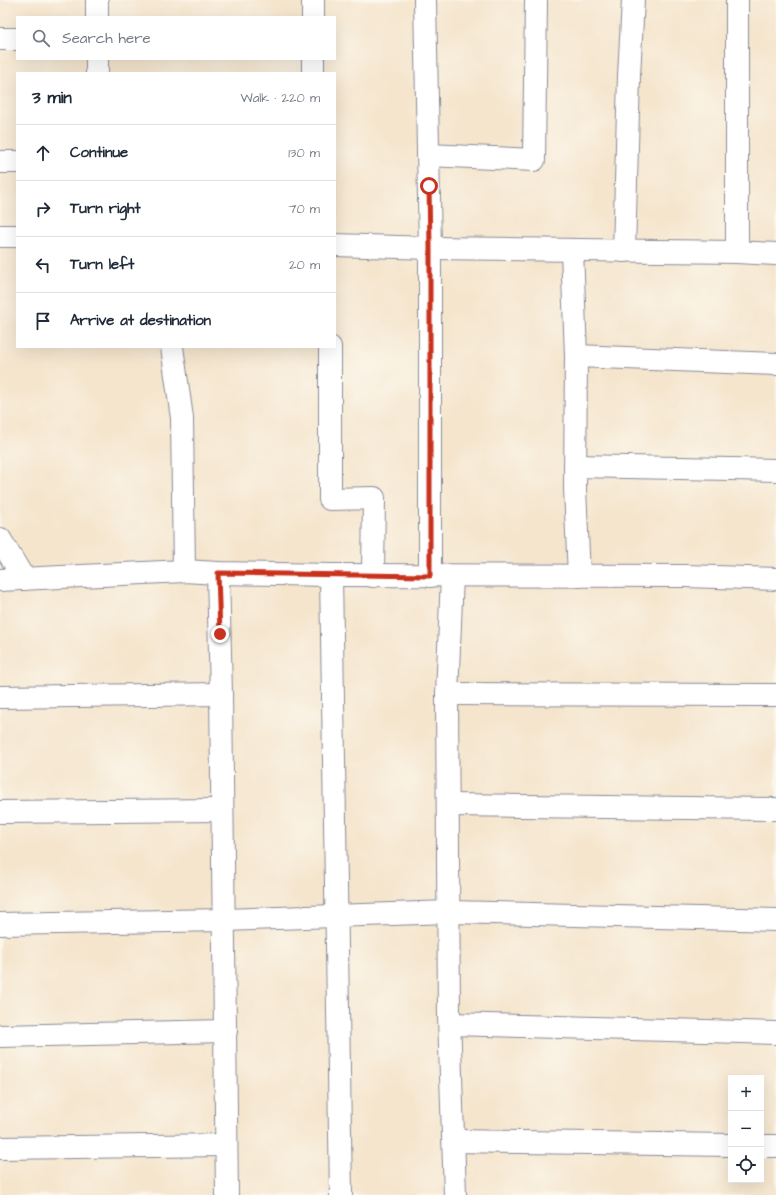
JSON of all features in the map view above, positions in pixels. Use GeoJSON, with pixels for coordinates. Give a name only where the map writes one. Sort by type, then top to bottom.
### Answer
{"type":"FeatureCollection","features":[{"type":"Feature","properties":{"kind":"street"},"geometry":{"type":"LineString","coordinates":[[97,0],[97,16]]}},
{"type":"Feature","properties":{"kind":"street"},"geometry":{"type":"LineString","coordinates":[[313,0],[313,16]]}},
{"type":"Feature","properties":{"kind":"street"},"geometry":{"type":"LineString","coordinates":[[425,0],[430,248],[430,576]]}},
{"type":"Feature","properties":{"kind":"street"},"geometry":{"type":"LineString","coordinates":[[428,155],[534,160],[536,0]]}},
{"type":"Feature","properties":{"kind":"street"},"geometry":{"type":"LineString","coordinates":[[624,251],[628,84],[633,0]]}},
{"type":"Feature","properties":{"kind":"street"},"geometry":{"type":"LineString","coordinates":[[736,0],[737,252]]}},
{"type":"Feature","properties":{"kind":"street"},"geometry":{"type":"LineString","coordinates":[[0,39],[16,38]]}},
{"type":"Feature","properties":{"kind":"street"},"geometry":{"type":"LineString","coordinates":[[97,60],[97,72]]}},
{"type":"Feature","properties":{"kind":"street"},"geometry":{"type":"LineString","coordinates":[[314,60],[314,72]]}},
{"type":"Feature","properties":{"kind":"street"},"geometry":{"type":"LineString","coordinates":[[0,162],[16,162]]}},
{"type":"Feature","properties":{"kind":"street"},"geometry":{"type":"LineString","coordinates":[[0,236],[16,236]]}},
{"type":"Feature","properties":{"kind":"street"},"geometry":{"type":"LineString","coordinates":[[336,245],[430,248],[737,252],[776,254]]}},
{"type":"Feature","properties":{"kind":"street"},"geometry":{"type":"LineString","coordinates":[[572,250],[576,356],[575,488],[579,576]]}},
{"type":"Feature","properties":{"kind":"street"},"geometry":{"type":"LineString","coordinates":[[172,348],[182,418],[184,571]]}},
{"type":"Feature","properties":{"kind":"street"},"geometry":{"type":"LineString","coordinates":[[330,348],[330,499],[374,498],[373,576]]}},
{"type":"Feature","properties":{"kind":"street"},"geometry":{"type":"LineString","coordinates":[[576,356],[776,364]]}},
{"type":"Feature","properties":{"kind":"street"},"geometry":{"type":"LineString","coordinates":[[575,466],[776,470]]}},
{"type":"Feature","properties":{"kind":"street"},"geometry":{"type":"LineString","coordinates":[[0,539],[24,579]]}},
{"type":"Feature","properties":{"kind":"street"},"geometry":{"type":"LineString","coordinates":[[0,580],[184,571],[373,576],[686,576],[776,579]]}},
{"type":"Feature","properties":{"kind":"street"},"geometry":{"type":"LineString","coordinates":[[218,573],[226,1031],[227,1195]]}},
{"type":"Feature","properties":{"kind":"street"},"geometry":{"type":"LineString","coordinates":[[331,575],[341,1195]]}},
{"type":"Feature","properties":{"kind":"street"},"geometry":{"type":"LineString","coordinates":[[452,576],[447,694],[450,1024],[455,1195]]}},
{"type":"Feature","properties":{"kind":"street"},"geometry":{"type":"LineString","coordinates":[[0,697],[221,694]]}},
{"type":"Feature","properties":{"kind":"street"},"geometry":{"type":"LineString","coordinates":[[447,694],[776,695]]}},
{"type":"Feature","properties":{"kind":"street"},"geometry":{"type":"LineString","coordinates":[[448,805],[776,808]]}},
{"type":"Feature","properties":{"kind":"street"},"geometry":{"type":"LineString","coordinates":[[0,812],[222,810]]}},
{"type":"Feature","properties":{"kind":"street"},"geometry":{"type":"LineString","coordinates":[[0,924],[224,920],[449,912],[776,920]]}},
{"type":"Feature","properties":{"kind":"street"},"geometry":{"type":"LineString","coordinates":[[450,1024],[776,1033]]}},
{"type":"Feature","properties":{"kind":"street"},"geometry":{"type":"LineString","coordinates":[[0,1036],[226,1031]]}},
{"type":"Feature","properties":{"kind":"street"},"geometry":{"type":"LineString","coordinates":[[454,1141],[728,1146]]}},
{"type":"Feature","properties":{"kind":"street"},"geometry":{"type":"LineString","coordinates":[[0,1148],[226,1145]]}},
{"type":"Feature","properties":{"kind":"street"},"geometry":{"type":"LineString","coordinates":[[764,1146],[776,1146]]}},
{"type":"Feature","properties":{"kind":"route"},"geometry":{"type":"LineString","coordinates":[[220,634],[218,573],[430,576],[429,186]]}}]}
